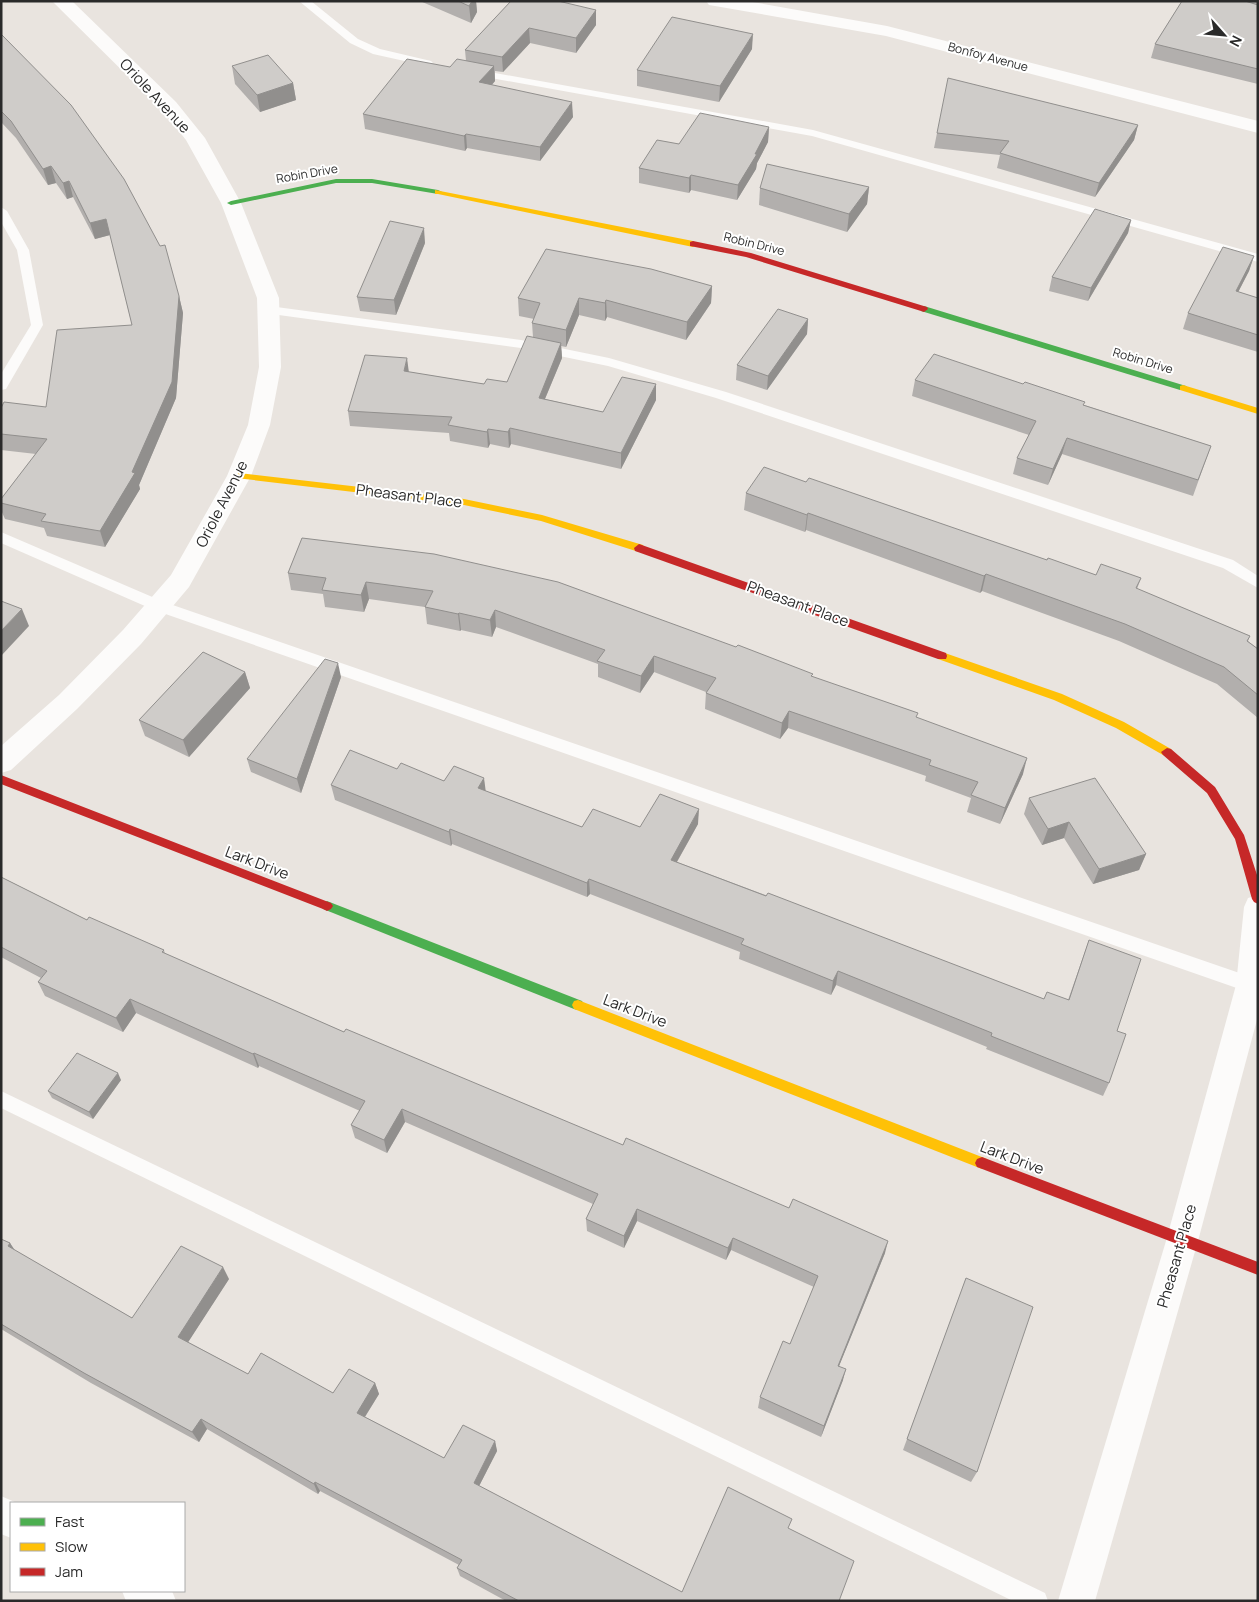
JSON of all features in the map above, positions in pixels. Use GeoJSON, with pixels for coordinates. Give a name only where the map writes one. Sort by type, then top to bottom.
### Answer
{"type":"FeatureCollection","features":[{"type":"Feature","properties":{"kind":"street","name":"Oriole Avenue"},"geometry":{"type":"LineString","coordinates":[[1,762],[68,702],[132,637],[180,581],[214,524],[239,476],[259,425],[270,366],[268,298],[231,203],[195,138],[169,106],[61,1]]}},
{"type":"Feature","properties":{"kind":"street","name":"Bonfoy Avenue"},"geometry":{"type":"LineString","coordinates":[[715,1],[887,31],[1258,127]]}},
{"type":"Feature","properties":{"kind":"street","name":"Robin Drive"},"geometry":{"type":"LineString","coordinates":[[231,203],[336,181],[372,181],[748,255],[1258,411]]}},
{"type":"Feature","properties":{"kind":"street","name":"Pheasant Place"},"geometry":{"type":"LineString","coordinates":[[239,476],[464,502],[542,518],[608,537],[673,559],[1058,697],[1120,725],[1167,752],[1211,790],[1240,838],[1258,899]]}},
{"type":"Feature","properties":{"kind":"street","name":"Lark Drive"},"geometry":{"type":"LineString","coordinates":[[1,779],[1182,1241],[1258,1269]]}},
{"type":"Feature","properties":{"kind":"street","name":"Pheasant Place"},"geometry":{"type":"LineString","coordinates":[[1076,1601],[1182,1241],[1251,985],[1258,907]]}},
{"type":"Feature","properties":{"kind":"street"},"geometry":{"type":"LineString","coordinates":[[142,1592],[158,1601]]}},
{"type":"Feature","properties":{"kind":"lane"},"geometry":{"type":"LineString","coordinates":[[304,1],[354,42],[377,52],[440,66]]}},
{"type":"Feature","properties":{"kind":"lane"},"geometry":{"type":"LineString","coordinates":[[459,69],[814,133],[1258,258]]}},
{"type":"Feature","properties":{"kind":"lane"},"geometry":{"type":"LineString","coordinates":[[1,211],[23,250],[37,325],[1,386]]}},
{"type":"Feature","properties":{"kind":"lane"},"geometry":{"type":"LineString","coordinates":[[269,310],[520,344],[609,362],[721,396],[1228,564],[1258,583]]}},
{"type":"Feature","properties":{"kind":"lane"},"geometry":{"type":"LineString","coordinates":[[1,538],[159,606],[1251,985]]}},
{"type":"Feature","properties":{"kind":"lane"},"geometry":{"type":"LineString","coordinates":[[1,1099],[1037,1601]]}},
{"type":"Feature","properties":{"kind":"building"},"geometry":{"type":"Polygon","coordinates":[[[458,1],[472,1],[469,6],[458,1]]]}},
{"type":"Feature","properties":{"kind":"building"},"geometry":{"type":"Polygon","coordinates":[[[511,1],[558,1],[596,10],[576,38],[529,28],[502,57],[465,50],[511,1]]]}},
{"type":"Feature","properties":{"kind":"building"},"geometry":{"type":"Polygon","coordinates":[[[1182,1],[1245,1],[1258,5],[1258,69],[1155,44],[1182,1]]]}},
{"type":"Feature","properties":{"kind":"building"},"geometry":{"type":"Polygon","coordinates":[[[672,17],[753,34],[720,86],[637,70],[672,17]]]}},
{"type":"Feature","properties":{"kind":"building"},"geometry":{"type":"Polygon","coordinates":[[[2,35],[71,105],[124,179],[160,246],[165,245],[179,296],[172,382],[132,472],[135,473],[100,531],[41,521],[46,514],[1,503],[1,499],[47,439],[1,434],[1,408],[4,402],[46,407],[57,330],[132,325],[106,219],[90,223],[69,181],[63,183],[51,166],[43,169],[11,121],[1,111],[2,35]]]}},
{"type":"Feature","properties":{"kind":"building"},"geometry":{"type":"Polygon","coordinates":[[[268,55],[293,83],[257,95],[232,66],[268,55]]]}},
{"type":"Feature","properties":{"kind":"building"},"geometry":{"type":"Polygon","coordinates":[[[407,59],[450,67],[457,59],[494,66],[479,82],[572,102],[540,147],[466,134],[464,136],[363,114],[407,59]]]}},
{"type":"Feature","properties":{"kind":"building"},"geometry":{"type":"Polygon","coordinates":[[[948,78],[1138,125],[1099,183],[1000,153],[1009,141],[937,133],[948,78]]]}},
{"type":"Feature","properties":{"kind":"building"},"geometry":{"type":"Polygon","coordinates":[[[700,113],[769,127],[755,154],[757,154],[738,185],[691,175],[689,178],[639,168],[657,140],[679,144],[700,113]]]}},
{"type":"Feature","properties":{"kind":"building"},"geometry":{"type":"Polygon","coordinates":[[[767,164],[869,187],[849,214],[760,188],[767,164]]]}},
{"type":"Feature","properties":{"kind":"building"},"geometry":{"type":"Polygon","coordinates":[[[1095,209],[1131,220],[1091,288],[1052,277],[1095,209]]]}},
{"type":"Feature","properties":{"kind":"building"},"geometry":{"type":"Polygon","coordinates":[[[390,221],[424,228],[394,300],[357,297],[390,221]]]}},
{"type":"Feature","properties":{"kind":"building"},"geometry":{"type":"Polygon","coordinates":[[[1223,247],[1254,256],[1236,291],[1258,298],[1258,335],[1188,313],[1223,247]]]}},
{"type":"Feature","properties":{"kind":"building"},"geometry":{"type":"Polygon","coordinates":[[[546,249],[651,269],[712,286],[687,322],[606,300],[605,303],[579,298],[566,330],[532,323],[540,303],[518,298],[546,249]]]}},
{"type":"Feature","properties":{"kind":"building"},"geometry":{"type":"Polygon","coordinates":[[[778,309],[808,319],[768,376],[737,365],[778,309]]]}},
{"type":"Feature","properties":{"kind":"building"},"geometry":{"type":"Polygon","coordinates":[[[527,336],[561,343],[539,398],[603,412],[622,377],[656,384],[621,453],[510,428],[508,432],[488,429],[487,432],[448,425],[452,417],[348,411],[365,355],[407,358],[404,371],[484,384],[487,379],[507,382],[527,336]]]}},
{"type":"Feature","properties":{"kind":"building"},"geometry":{"type":"Polygon","coordinates":[[[934,354],[1023,384],[1025,382],[1085,402],[1083,405],[1211,446],[1198,480],[1067,438],[1053,469],[1017,458],[1036,421],[915,380],[934,354]]]}},
{"type":"Feature","properties":{"kind":"building"},"geometry":{"type":"Polygon","coordinates":[[[764,467],[806,482],[809,478],[1096,575],[1101,564],[1141,578],[1136,588],[1250,636],[1247,641],[1258,649],[1258,695],[1224,667],[1125,624],[986,574],[984,576],[808,513],[807,515],[746,493],[764,467]]]}},
{"type":"Feature","properties":{"kind":"building"},"geometry":{"type":"Polygon","coordinates":[[[302,538],[434,554],[558,582],[736,647],[738,645],[813,674],[811,676],[918,713],[916,717],[1027,758],[1005,808],[971,795],[978,782],[929,765],[931,760],[789,711],[782,723],[706,693],[716,678],[654,656],[641,676],[597,661],[605,650],[495,610],[490,620],[425,607],[433,591],[366,582],[361,595],[322,590],[326,578],[288,573],[302,538]]]}},
{"type":"Feature","properties":{"kind":"building"},"geometry":{"type":"Polygon","coordinates":[[[1,601],[22,609],[1,631],[1,601]]]}},
{"type":"Feature","properties":{"kind":"building"},"geometry":{"type":"Polygon","coordinates":[[[203,652],[245,672],[183,740],[139,720],[203,652]]]}},
{"type":"Feature","properties":{"kind":"building"},"geometry":{"type":"Polygon","coordinates":[[[325,659],[338,663],[297,779],[247,759],[325,659]]]}},
{"type":"Feature","properties":{"kind":"building"},"geometry":{"type":"Polygon","coordinates":[[[350,750],[397,769],[401,763],[444,781],[454,766],[484,778],[478,788],[582,827],[593,809],[640,827],[660,794],[699,809],[671,860],[766,896],[768,893],[1044,999],[1047,992],[1069,1000],[1089,940],[1141,959],[1117,1031],[1126,1034],[1109,1083],[991,1036],[992,1033],[838,971],[833,981],[741,944],[744,939],[589,879],[587,883],[450,829],[449,832],[331,785],[350,750]]]}},
{"type":"Feature","properties":{"kind":"building"},"geometry":{"type":"Polygon","coordinates":[[[1095,778],[1146,854],[1099,869],[1069,822],[1048,829],[1029,798],[1095,778]]]}},
{"type":"Feature","properties":{"kind":"building"},"geometry":{"type":"Polygon","coordinates":[[[1,877],[87,920],[89,917],[164,950],[162,952],[344,1032],[346,1029],[623,1145],[626,1138],[789,1208],[793,1199],[888,1241],[838,1366],[846,1369],[824,1426],[760,1397],[783,1341],[790,1344],[818,1276],[733,1238],[728,1248],[637,1209],[624,1236],[586,1219],[598,1194],[402,1109],[384,1140],[351,1125],[365,1101],[130,999],[116,1018],[38,982],[47,971],[1,947],[1,877]]]}},
{"type":"Feature","properties":{"kind":"building"},"geometry":{"type":"Polygon","coordinates":[[[77,1053],[118,1073],[89,1112],[48,1091],[77,1053]]]}},
{"type":"Feature","properties":{"kind":"building"},"geometry":{"type":"Polygon","coordinates":[[[1,1239],[10,1243],[8,1246],[132,1318],[181,1246],[223,1267],[178,1337],[248,1374],[261,1353],[333,1393],[349,1369],[375,1383],[357,1413],[444,1458],[463,1425],[495,1441],[474,1483],[682,1592],[728,1487],[792,1519],[788,1528],[854,1561],[839,1601],[519,1601],[457,1568],[462,1560],[315,1482],[314,1484],[201,1419],[192,1432],[84,1373],[1,1324],[1,1239]]]}},
{"type":"Feature","properties":{"kind":"building"},"geometry":{"type":"Polygon","coordinates":[[[966,1278],[1033,1307],[977,1472],[907,1439],[966,1278]]]}},
{"type":"Feature","properties":{"kind":"traffic: fast"},"geometry":{"type":"LineString","coordinates":[[231,203],[336,181],[372,181],[438,192]]}},
{"type":"Feature","properties":{"kind":"traffic: fast"},"geometry":{"type":"LineString","coordinates":[[924,309],[1183,388]]}},
{"type":"Feature","properties":{"kind":"traffic: fast"},"geometry":{"type":"LineString","coordinates":[[327,906],[578,1005]]}},
{"type":"Feature","properties":{"kind":"traffic: slow"},"geometry":{"type":"LineString","coordinates":[[438,192],[693,244]]}},
{"type":"Feature","properties":{"kind":"traffic: slow"},"geometry":{"type":"LineString","coordinates":[[1183,388],[1258,411]]}},
{"type":"Feature","properties":{"kind":"traffic: slow"},"geometry":{"type":"LineString","coordinates":[[239,476],[464,502],[542,518],[639,548]]}},
{"type":"Feature","properties":{"kind":"traffic: slow"},"geometry":{"type":"LineString","coordinates":[[942,656],[1058,697],[1120,725],[1167,752]]}},
{"type":"Feature","properties":{"kind":"traffic: slow"},"geometry":{"type":"LineString","coordinates":[[578,1005],[982,1163]]}},
{"type":"Feature","properties":{"kind":"traffic: jam"},"geometry":{"type":"LineString","coordinates":[[693,244],[748,255],[924,309]]}},
{"type":"Feature","properties":{"kind":"traffic: jam"},"geometry":{"type":"LineString","coordinates":[[639,548],[942,656]]}},
{"type":"Feature","properties":{"kind":"traffic: jam"},"geometry":{"type":"LineString","coordinates":[[1167,752],[1211,790],[1240,838],[1258,899]]}},
{"type":"Feature","properties":{"kind":"traffic: jam"},"geometry":{"type":"LineString","coordinates":[[1,779],[327,906]]}},
{"type":"Feature","properties":{"kind":"traffic: jam"},"geometry":{"type":"LineString","coordinates":[[982,1163],[1258,1269]]}}]}
